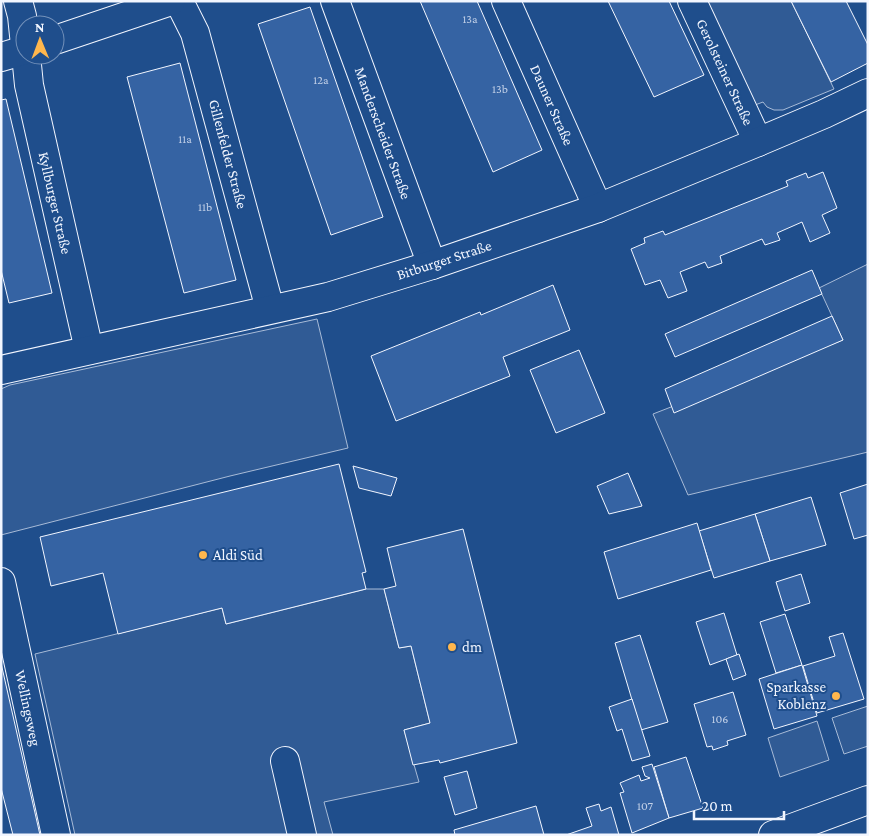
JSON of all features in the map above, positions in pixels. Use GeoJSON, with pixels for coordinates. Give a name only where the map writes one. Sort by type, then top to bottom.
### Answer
{"type":"FeatureCollection","features":[{"type":"Feature","properties":{"kind":"street"},"geometry":{"type":"LineString","coordinates":[[18,1],[22,15]]}},
{"type":"Feature","properties":{"kind":"street"},"geometry":{"type":"LineString","coordinates":[[65,37],[172,1]]}},
{"type":"Feature","properties":{"kind":"street","name":"Gillenfelder Straße"},"geometry":{"type":"LineString","coordinates":[[179,1],[195,33],[270,309]]}},
{"type":"Feature","properties":{"kind":"street","name":"Manderscheider Straße"},"geometry":{"type":"LineString","coordinates":[[335,1],[432,265]]}},
{"type":"Feature","properties":{"kind":"street","name":"Dauner Straße"},"geometry":{"type":"LineString","coordinates":[[506,1],[598,208]]}},
{"type":"Feature","properties":{"kind":"street","name":"Gerolsteiner Straße"},"geometry":{"type":"LineString","coordinates":[[692,1],[758,142]]}},
{"type":"Feature","properties":{"kind":"street"},"geometry":{"type":"LineString","coordinates":[[1,57],[15,53]]}},
{"type":"Feature","properties":{"kind":"street","name":"Kyllburger Straße"},"geometry":{"type":"LineString","coordinates":[[27,65],[29,85],[89,350]]}},
{"type":"Feature","properties":{"kind":"street","name":"Bitburger Straße"},"geometry":{"type":"LineString","coordinates":[[1,370],[328,297],[432,265],[598,208],[824,114],[868,93]]}},
{"type":"Feature","properties":{"kind":"street","name":"Wellingsweg"},"geometry":{"type":"LineString","coordinates":[[1,582],[56,835]]}},
{"type":"Feature","properties":{"kind":"street"},"geometry":{"type":"LineString","coordinates":[[285,762],[302,835]]}},
{"type":"Feature","properties":{"kind":"street"},"geometry":{"type":"LineString","coordinates":[[773,835],[868,800]]}},
{"type":"Feature","properties":{"kind":"shaded area"},"geometry":{"type":"Polygon","coordinates":[[[707,1],[791,1],[834,89],[783,110],[774,110],[767,107],[763,102],[755,105],[707,1]]]}},
{"type":"Feature","properties":{"kind":"shaded area"},"geometry":{"type":"Polygon","coordinates":[[[868,264],[868,452],[688,495],[653,414],[843,340],[819,288],[868,264]]]}},
{"type":"Feature","properties":{"kind":"shaded area"},"geometry":{"type":"Polygon","coordinates":[[[317,319],[348,448],[230,476],[1,535],[1,389],[10,385],[317,319]]]}},
{"type":"Feature","properties":{"kind":"shaded area"},"geometry":{"type":"Polygon","coordinates":[[[366,589],[384,589],[399,648],[411,646],[430,723],[404,730],[419,782],[324,802],[333,835],[75,835],[35,654],[222,608],[226,624],[366,589]]]}},
{"type":"Feature","properties":{"kind":"shaded area"},"geometry":{"type":"Polygon","coordinates":[[[868,706],[868,746],[844,754],[832,718],[868,706]]]}},
{"type":"Feature","properties":{"kind":"shaded area"},"geometry":{"type":"Polygon","coordinates":[[[817,721],[829,760],[780,777],[768,738],[817,721]]]}},
{"type":"Feature","properties":{"kind":"building"},"geometry":{"type":"Polygon","coordinates":[[[420,1],[477,1],[542,150],[493,172],[420,1]]]}},
{"type":"Feature","properties":{"kind":"building"},"geometry":{"type":"Polygon","coordinates":[[[608,1],[669,1],[704,75],[654,97],[608,1]]]}},
{"type":"Feature","properties":{"kind":"building"},"geometry":{"type":"Polygon","coordinates":[[[791,1],[846,1],[868,45],[868,63],[831,82],[791,1]]]}},
{"type":"Feature","properties":{"kind":"building"},"geometry":{"type":"Polygon","coordinates":[[[310,7],[383,217],[331,235],[258,24],[310,7]]]}},
{"type":"Feature","properties":{"kind":"building"},"geometry":{"type":"Polygon","coordinates":[[[180,63],[236,280],[184,293],[127,77],[180,63]]]}},
{"type":"Feature","properties":{"kind":"building"},"geometry":{"type":"Polygon","coordinates":[[[6,99],[52,293],[9,303],[1,270],[1,100],[6,99]]]}},
{"type":"Feature","properties":{"kind":"building"},"geometry":{"type":"Polygon","coordinates":[[[823,172],[837,208],[822,215],[830,233],[810,242],[802,222],[777,233],[780,240],[765,245],[762,239],[720,256],[722,263],[708,268],[705,262],[680,272],[687,291],[668,298],[660,280],[645,285],[631,249],[645,243],[644,238],[663,231],[665,235],[788,186],[786,181],[806,173],[808,178],[823,172]]]}},
{"type":"Feature","properties":{"kind":"building"},"geometry":{"type":"Polygon","coordinates":[[[812,270],[822,294],[675,357],[665,334],[812,270]]]}},
{"type":"Feature","properties":{"kind":"building"},"geometry":{"type":"Polygon","coordinates":[[[553,285],[570,330],[503,357],[510,376],[396,421],[371,356],[480,312],[481,315],[553,285]]]}},
{"type":"Feature","properties":{"kind":"building"},"geometry":{"type":"Polygon","coordinates":[[[832,316],[843,340],[674,413],[665,389],[832,316]]]}},
{"type":"Feature","properties":{"kind":"building"},"geometry":{"type":"Polygon","coordinates":[[[579,350],[605,413],[556,433],[530,370],[579,350]]]}},
{"type":"Feature","properties":{"kind":"building","name":"Aldi Süd"},"geometry":{"type":"Polygon","coordinates":[[[339,464],[366,572],[362,573],[366,589],[226,624],[222,608],[118,634],[103,573],[51,586],[40,537],[339,464]]]}},
{"type":"Feature","properties":{"kind":"building"},"geometry":{"type":"Polygon","coordinates":[[[353,466],[397,478],[391,496],[359,488],[353,466]]]}},
{"type":"Feature","properties":{"kind":"building"},"geometry":{"type":"Polygon","coordinates":[[[628,473],[642,506],[609,514],[597,486],[628,473]]]}},
{"type":"Feature","properties":{"kind":"building"},"geometry":{"type":"Polygon","coordinates":[[[868,484],[868,535],[854,539],[840,493],[868,484]]]}},
{"type":"Feature","properties":{"kind":"building"},"geometry":{"type":"Polygon","coordinates":[[[811,497],[826,545],[770,561],[755,514],[811,497]]]}},
{"type":"Feature","properties":{"kind":"building"},"geometry":{"type":"Polygon","coordinates":[[[755,514],[770,561],[714,578],[699,531],[755,514]]]}},
{"type":"Feature","properties":{"kind":"building"},"geometry":{"type":"Polygon","coordinates":[[[697,523],[711,570],[618,599],[604,552],[697,523]]]}},
{"type":"Feature","properties":{"kind":"building","name":"dm"},"geometry":{"type":"Polygon","coordinates":[[[463,529],[517,743],[440,763],[439,760],[413,765],[404,730],[430,723],[411,646],[399,648],[384,589],[396,586],[387,548],[463,529]]]}},
{"type":"Feature","properties":{"kind":"building"},"geometry":{"type":"Polygon","coordinates":[[[801,574],[810,603],[785,611],[776,582],[801,574]]]}},
{"type":"Feature","properties":{"kind":"building"},"geometry":{"type":"Polygon","coordinates":[[[724,613],[737,655],[710,665],[696,622],[724,613]]]}},
{"type":"Feature","properties":{"kind":"building"},"geometry":{"type":"Polygon","coordinates":[[[785,614],[802,665],[776,673],[760,622],[785,614]]]}},
{"type":"Feature","properties":{"kind":"building"},"geometry":{"type":"Polygon","coordinates":[[[843,633],[864,699],[817,713],[803,666],[835,656],[829,637],[843,633]]]}},
{"type":"Feature","properties":{"kind":"building"},"geometry":{"type":"Polygon","coordinates":[[[640,635],[668,722],[641,730],[615,643],[640,635]]]}},
{"type":"Feature","properties":{"kind":"building"},"geometry":{"type":"Polygon","coordinates":[[[739,654],[746,675],[733,680],[726,659],[739,654]]]}},
{"type":"Feature","properties":{"kind":"building"},"geometry":{"type":"Polygon","coordinates":[[[1,663],[40,835],[13,835],[1,788],[1,663]]]}},
{"type":"Feature","properties":{"kind":"building"},"geometry":{"type":"Polygon","coordinates":[[[802,665],[817,716],[774,729],[759,679],[802,665]]]}},
{"type":"Feature","properties":{"kind":"building"},"geometry":{"type":"Polygon","coordinates":[[[733,692],[746,735],[727,741],[728,745],[713,750],[712,746],[707,747],[694,704],[733,692]]]}},
{"type":"Feature","properties":{"kind":"building"},"geometry":{"type":"Polygon","coordinates":[[[632,699],[650,756],[632,761],[622,729],[617,731],[609,707],[632,699]]]}},
{"type":"Feature","properties":{"kind":"building"},"geometry":{"type":"Polygon","coordinates":[[[686,757],[703,808],[669,818],[654,767],[686,757]]]}},
{"type":"Feature","properties":{"kind":"building"},"geometry":{"type":"Polygon","coordinates":[[[652,764],[669,818],[632,833],[620,793],[624,792],[620,783],[639,775],[641,781],[650,778],[645,776],[642,767],[652,764]]]}},
{"type":"Feature","properties":{"kind":"building"},"geometry":{"type":"Polygon","coordinates":[[[467,771],[477,808],[455,815],[444,777],[467,771]]]}},
{"type":"Feature","properties":{"kind":"building"},"geometry":{"type":"Polygon","coordinates":[[[599,804],[601,811],[611,807],[619,835],[566,835],[592,826],[586,808],[599,804]]]}},
{"type":"Feature","properties":{"kind":"building"},"geometry":{"type":"Polygon","coordinates":[[[536,806],[544,835],[455,835],[454,830],[536,806]]]}},
{"type":"Feature","properties":{"kind":"place","name":"Aldi Süd"},"geometry":{"type":"Point","coordinates":[203,555]}},
{"type":"Feature","properties":{"kind":"place","name":"dm"},"geometry":{"type":"Point","coordinates":[452,647]}},
{"type":"Feature","properties":{"kind":"place","name":"Sparkasse Koblenz"},"geometry":{"type":"Point","coordinates":[836,696]}}]}
